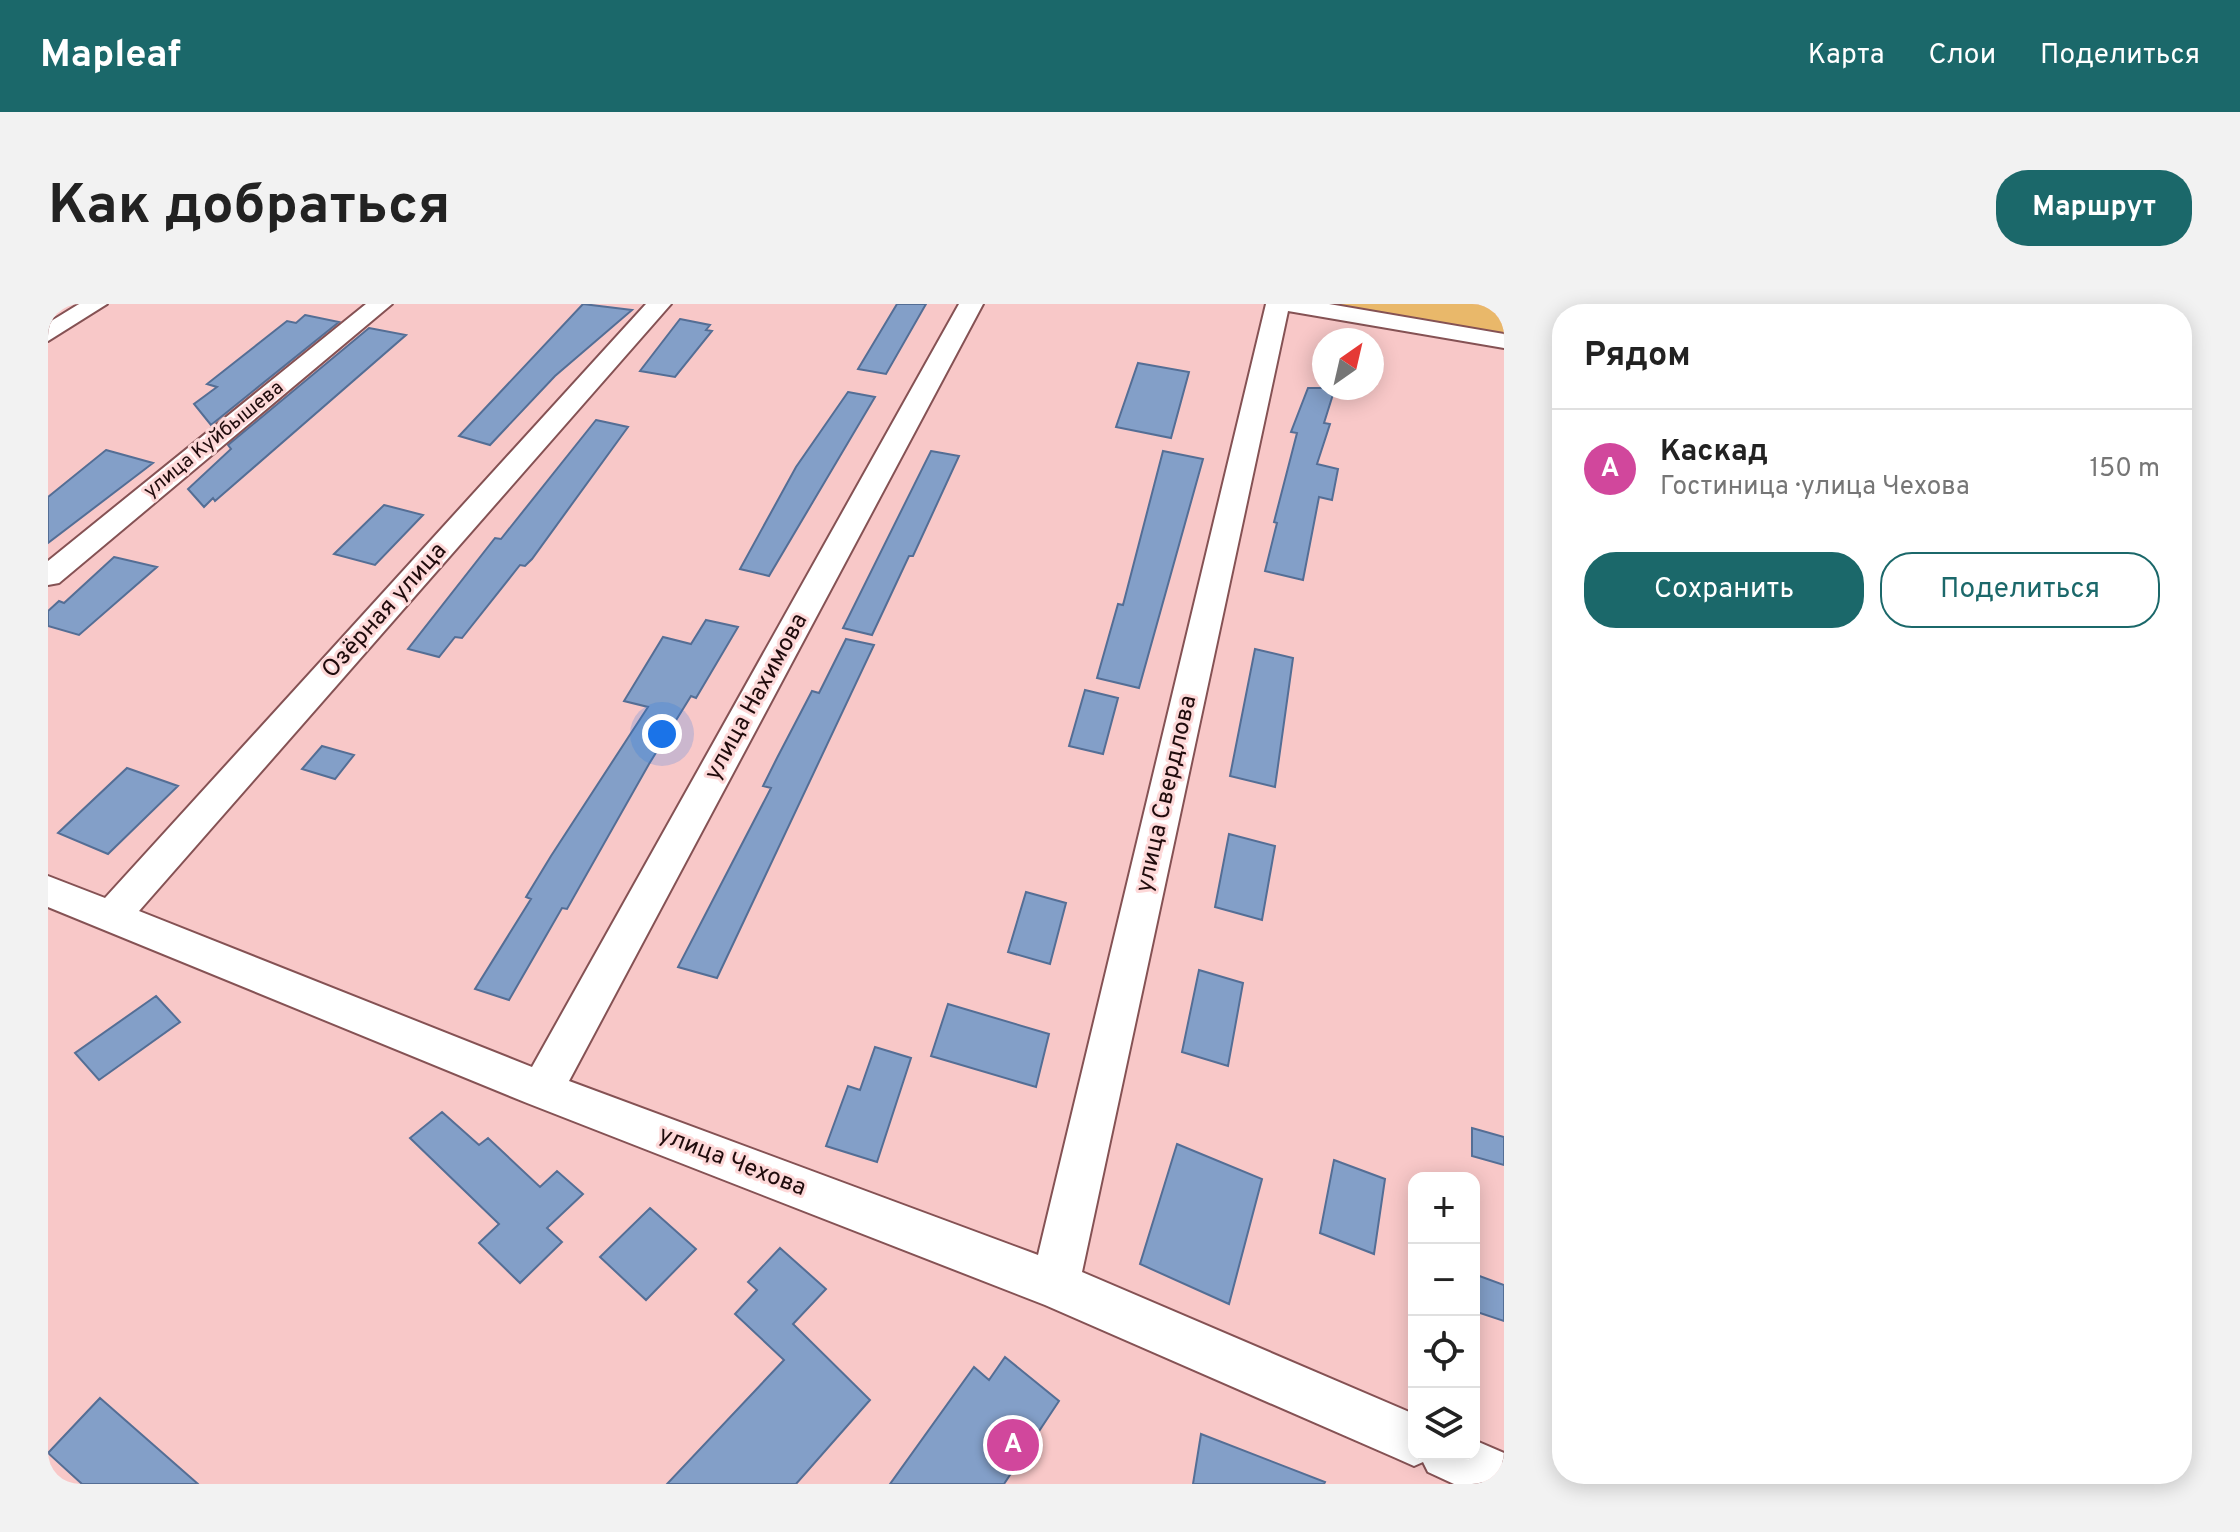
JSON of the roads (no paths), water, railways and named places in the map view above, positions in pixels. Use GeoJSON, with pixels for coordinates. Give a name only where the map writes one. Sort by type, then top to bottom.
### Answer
{"type":"FeatureCollection","features":[{"type":"Feature","properties":{"kind":"street"},"geometry":{"type":"LineString","coordinates":[[48,334],[95,304]]}},
{"type":"Feature","properties":{"kind":"street","name":"улица Куйбышева"},"geometry":{"type":"LineString","coordinates":[[48,576],[380,304]]}},
{"type":"Feature","properties":{"kind":"street","name":"Озёрная улица"},"geometry":{"type":"LineString","coordinates":[[111,917],[659,304]]}},
{"type":"Feature","properties":{"kind":"street","name":"улица Нахимова"},"geometry":{"type":"LineString","coordinates":[[542,1090],[971,304]]}},
{"type":"Feature","properties":{"kind":"street","name":"улица Свердлова"},"geometry":{"type":"LineString","coordinates":[[1055,1285],[1278,304]]}},
{"type":"Feature","properties":{"kind":"street"},"geometry":{"type":"LineString","coordinates":[[1288,304],[1504,341]]}},
{"type":"Feature","properties":{"kind":"street","name":"улица Чехова"},"geometry":{"type":"LineString","coordinates":[[48,891],[542,1090],[1055,1285],[1408,1437]]}},
{"type":"Feature","properties":{"kind":"street"},"geometry":{"type":"LineString","coordinates":[[1460,1460],[1504,1479]]}},
{"type":"Feature","properties":{"kind":"place","name":"Каскад"},"geometry":{"type":"Point","coordinates":[1013,1445]}}]}
